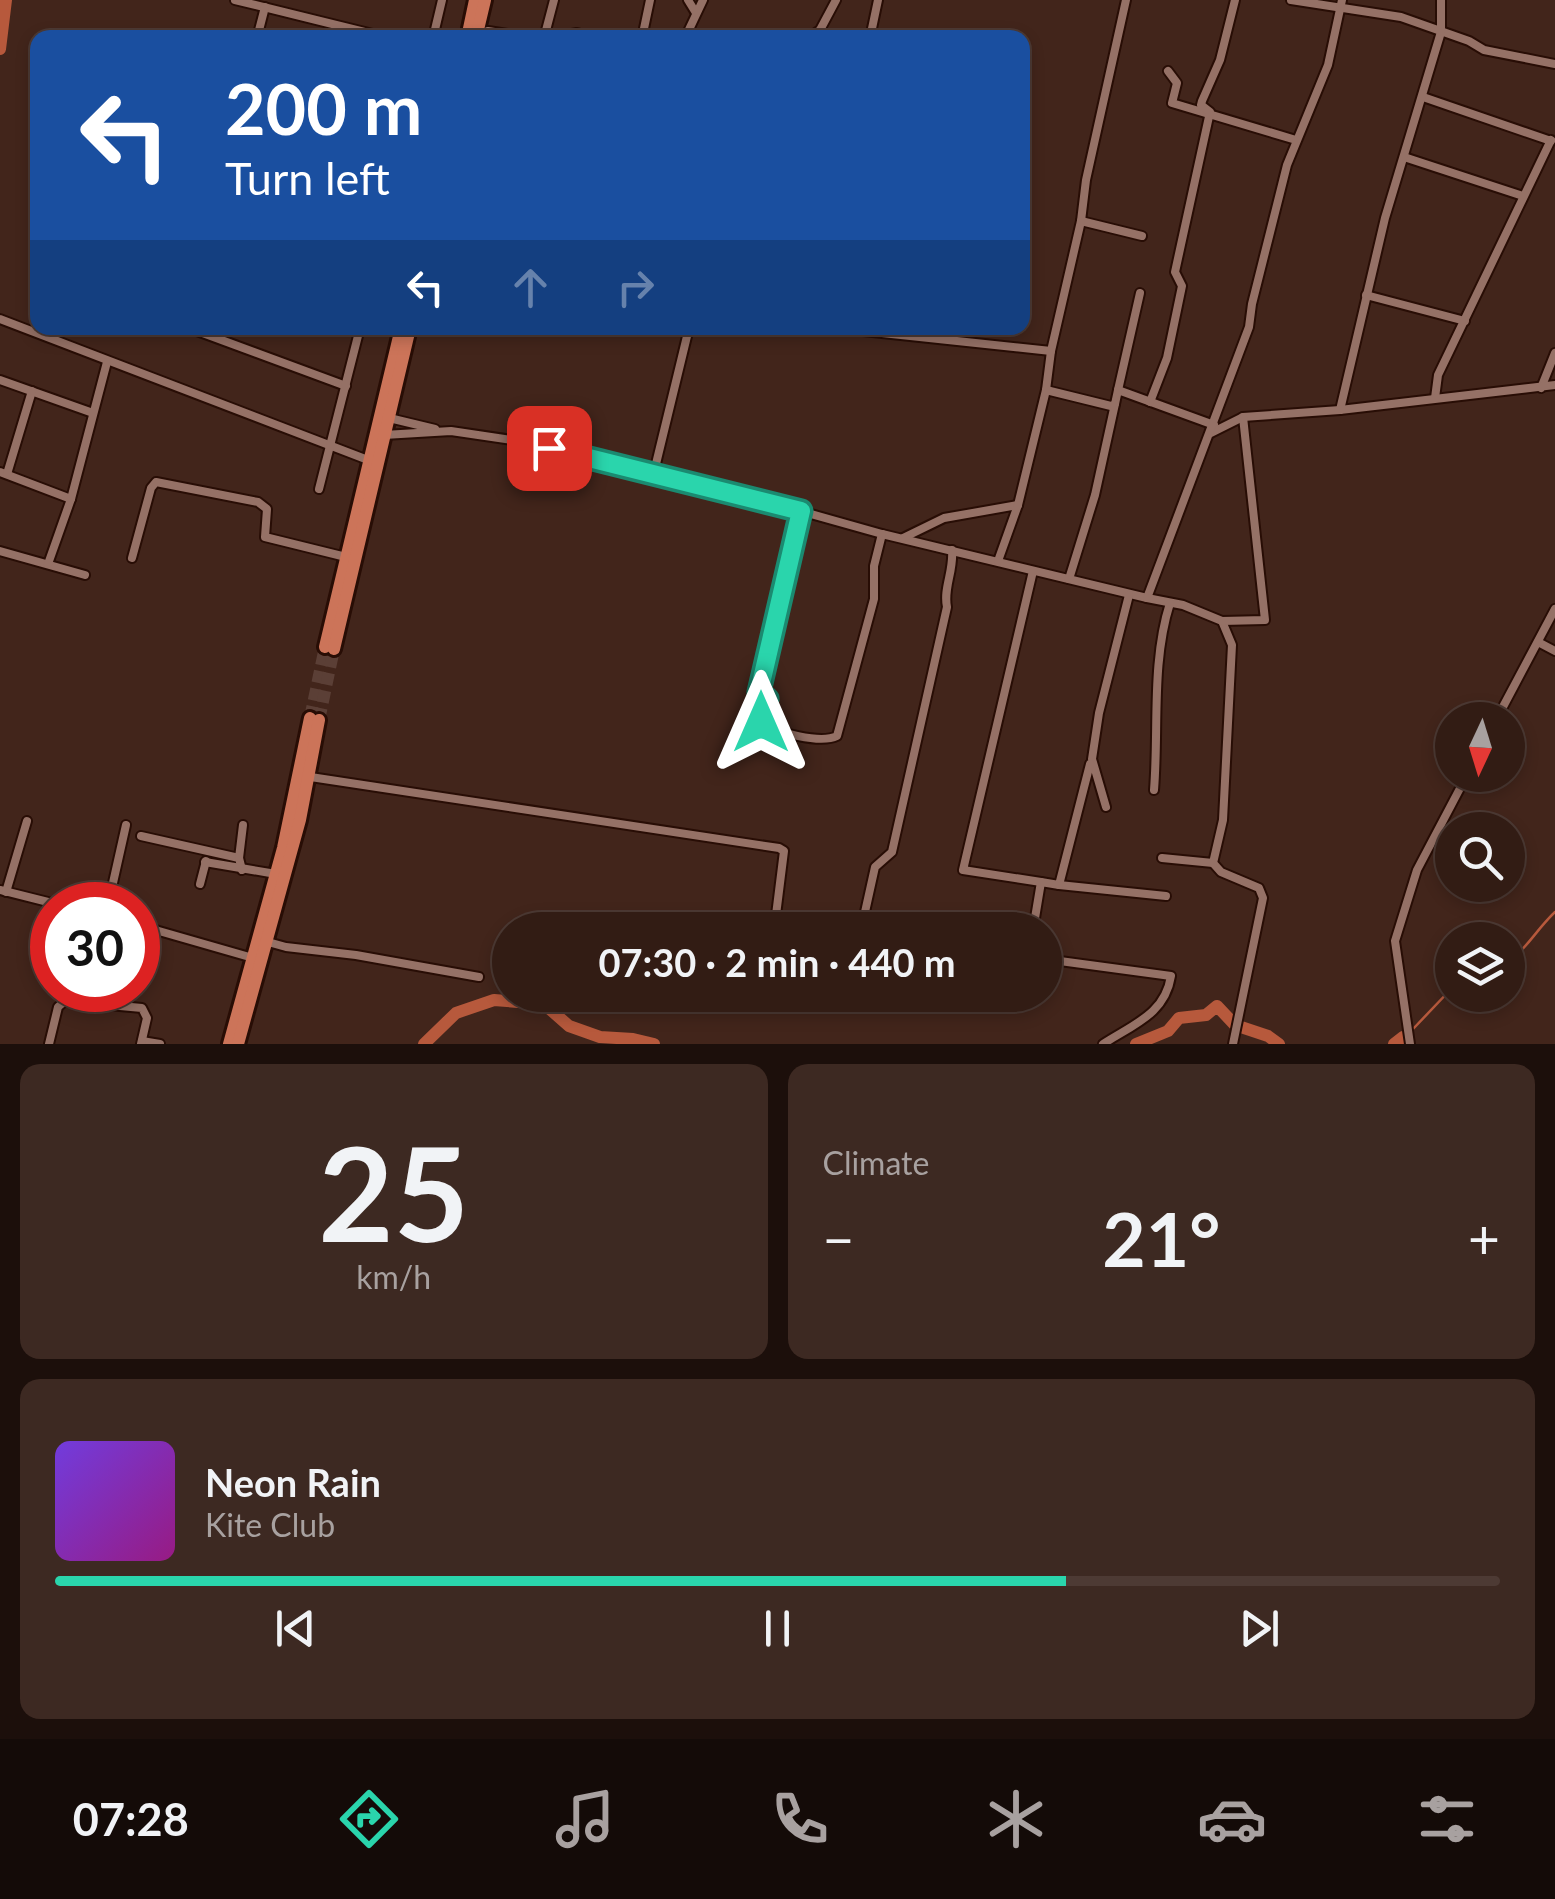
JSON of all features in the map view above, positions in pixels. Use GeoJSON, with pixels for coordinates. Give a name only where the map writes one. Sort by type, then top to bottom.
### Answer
{"type":"FeatureCollection","features":[{"type":"Feature","properties":{"kind":"main road"},"geometry":{"type":"LineString","coordinates":[[468,30],[475,0]]}},
{"type":"Feature","properties":{"kind":"main road"},"geometry":{"type":"LineString","coordinates":[[482,30],[485,0]]}},
{"type":"Feature","properties":{"kind":"main road"},"geometry":{"type":"LineString","coordinates":[[399,335],[383,417],[384,436],[329,648],[368,460],[383,417],[408,335]]}},
{"type":"Feature","properties":{"kind":"main road"},"geometry":{"type":"LineString","coordinates":[[229,1044],[304,775],[315,719]]}},
{"type":"Feature","properties":{"kind":"main road"},"geometry":{"type":"LineString","coordinates":[[238,1044],[300,820],[304,775]]}},
{"type":"Feature","properties":{"kind":"street"},"geometry":{"type":"LineString","coordinates":[[235,0],[358,30]]}},
{"type":"Feature","properties":{"kind":"street"},"geometry":{"type":"LineString","coordinates":[[285,11],[288,0]]}},
{"type":"Feature","properties":{"kind":"street"},"geometry":{"type":"LineString","coordinates":[[435,30],[442,0]]}},
{"type":"Feature","properties":{"kind":"street"},"geometry":{"type":"LineString","coordinates":[[549,30],[554,0]]}},
{"type":"Feature","properties":{"kind":"street"},"geometry":{"type":"LineString","coordinates":[[644,30],[650,0]]}},
{"type":"Feature","properties":{"kind":"street"},"geometry":{"type":"LineString","coordinates":[[688,0],[696,13]]}},
{"type":"Feature","properties":{"kind":"street"},"geometry":{"type":"LineString","coordinates":[[689,30],[703,0]]}},
{"type":"Feature","properties":{"kind":"street"},"geometry":{"type":"LineString","coordinates":[[820,30],[836,0]]}},
{"type":"Feature","properties":{"kind":"street"},"geometry":{"type":"LineString","coordinates":[[872,30],[878,0]]}},
{"type":"Feature","properties":{"kind":"street"},"geometry":{"type":"LineString","coordinates":[[998,561],[1018,505],[1046,390],[1051,351],[1082,221],[1086,180],[1126,0]]}},
{"type":"Feature","properties":{"kind":"street"},"geometry":{"type":"LineString","coordinates":[[1210,112],[1201,105],[1220,60],[1236,0]]}},
{"type":"Feature","properties":{"kind":"street"},"geometry":{"type":"LineString","coordinates":[[1291,0],[1341,4],[1401,18],[1484,50],[1555,64]]}},
{"type":"Feature","properties":{"kind":"street"},"geometry":{"type":"LineString","coordinates":[[1340,410],[1366,295],[1441,32],[1441,0]]}},
{"type":"Feature","properties":{"kind":"street"},"geometry":{"type":"LineString","coordinates":[[1147,598],[1249,327],[1271,223],[1296,140],[1328,64],[1341,4]]}},
{"type":"Feature","properties":{"kind":"street"},"geometry":{"type":"LineString","coordinates":[[260,30],[265,7]]}},
{"type":"Feature","properties":{"kind":"street"},"geometry":{"type":"LineString","coordinates":[[1168,72],[1177,83],[1172,103],[1296,140]]}},
{"type":"Feature","properties":{"kind":"street"},"geometry":{"type":"LineString","coordinates":[[1423,97],[1553,142],[1523,196],[1438,375],[1435,398]]}},
{"type":"Feature","properties":{"kind":"street"},"geometry":{"type":"LineString","coordinates":[[1150,402],[1171,340],[1182,286],[1175,272],[1210,112]]}},
{"type":"Feature","properties":{"kind":"street"},"geometry":{"type":"LineString","coordinates":[[1404,157],[1523,196]]}},
{"type":"Feature","properties":{"kind":"street"},"geometry":{"type":"LineString","coordinates":[[1082,221],[1142,236]]}},
{"type":"Feature","properties":{"kind":"street"},"geometry":{"type":"LineString","coordinates":[[1069,579],[1095,495],[1140,293]]}},
{"type":"Feature","properties":{"kind":"street"},"geometry":{"type":"LineString","coordinates":[[1366,295],[1465,320]]}},
{"type":"Feature","properties":{"kind":"street"},"geometry":{"type":"LineString","coordinates":[[0,319],[30,331]]}},
{"type":"Feature","properties":{"kind":"street"},"geometry":{"type":"LineString","coordinates":[[40,335],[368,460]]}},
{"type":"Feature","properties":{"kind":"street"},"geometry":{"type":"LineString","coordinates":[[208,335],[346,386]]}},
{"type":"Feature","properties":{"kind":"street"},"geometry":{"type":"LineString","coordinates":[[320,489],[358,335]]}},
{"type":"Feature","properties":{"kind":"street"},"geometry":{"type":"LineString","coordinates":[[654,472],[686,335]]}},
{"type":"Feature","properties":{"kind":"street"},"geometry":{"type":"LineString","coordinates":[[901,335],[1051,351]]}},
{"type":"Feature","properties":{"kind":"street"},"geometry":{"type":"LineString","coordinates":[[1542,388],[1555,353]]}},
{"type":"Feature","properties":{"kind":"street"},"geometry":{"type":"LineString","coordinates":[[48,564],[71,499],[107,362]]}},
{"type":"Feature","properties":{"kind":"street"},"geometry":{"type":"LineString","coordinates":[[0,380],[93,413]]}},
{"type":"Feature","properties":{"kind":"street"},"geometry":{"type":"LineString","coordinates":[[1207,436],[1243,418],[1555,385]]}},
{"type":"Feature","properties":{"kind":"street"},"geometry":{"type":"LineString","coordinates":[[1046,390],[1114,404]]}},
{"type":"Feature","properties":{"kind":"street"},"geometry":{"type":"LineString","coordinates":[[1118,390],[1214,425]]}},
{"type":"Feature","properties":{"kind":"street"},"geometry":{"type":"LineString","coordinates":[[32,391],[4,473],[71,499]]}},
{"type":"Feature","properties":{"kind":"street"},"geometry":{"type":"LineString","coordinates":[[383,417],[439,430],[485,434],[654,472],[882,534],[1170,602],[1222,622],[1265,620],[1243,418]]}},
{"type":"Feature","properties":{"kind":"street"},"geometry":{"type":"LineString","coordinates":[[384,436],[439,430]]}},
{"type":"Feature","properties":{"kind":"street"},"geometry":{"type":"LineString","coordinates":[[132,558],[151,488],[164,481],[258,502],[267,509],[266,537],[346,557]]}},
{"type":"Feature","properties":{"kind":"street"},"geometry":{"type":"LineString","coordinates":[[903,538],[944,518],[1018,505]]}},
{"type":"Feature","properties":{"kind":"street"},"geometry":{"type":"LineString","coordinates":[[801,511],[759,692],[767,699],[761,722],[772,728],[824,740],[837,736],[874,598],[874,566],[882,534]]}},
{"type":"Feature","properties":{"kind":"street"},"geometry":{"type":"LineString","coordinates":[[864,912],[875,868],[892,852],[947,608],[944,594],[952,550]]}},
{"type":"Feature","properties":{"kind":"street"},"geometry":{"type":"LineString","coordinates":[[0,551],[85,575]]}},
{"type":"Feature","properties":{"kind":"street"},"geometry":{"type":"LineString","coordinates":[[1033,572],[963,870],[1166,896]]}},
{"type":"Feature","properties":{"kind":"street"},"geometry":{"type":"LineString","coordinates":[[1059,885],[1092,760],[1099,713],[1128,595]]}},
{"type":"Feature","properties":{"kind":"street"},"geometry":{"type":"LineString","coordinates":[[1154,790],[1158,657],[1170,602]]}},
{"type":"Feature","properties":{"kind":"street"},"geometry":{"type":"LineString","coordinates":[[1506,702],[1555,610]]}},
{"type":"Feature","properties":{"kind":"street"},"geometry":{"type":"LineString","coordinates":[[1213,863],[1223,820],[1232,677],[1232,645],[1222,622]]}},
{"type":"Feature","properties":{"kind":"street"},"geometry":{"type":"LineString","coordinates":[[1538,642],[1555,651]]}},
{"type":"Feature","properties":{"kind":"street"},"geometry":{"type":"LineString","coordinates":[[1092,760],[1106,806]]}},
{"type":"Feature","properties":{"kind":"street"},"geometry":{"type":"LineString","coordinates":[[304,775],[779,848],[784,851],[776,912]]}},
{"type":"Feature","properties":{"kind":"street"},"geometry":{"type":"LineString","coordinates":[[1410,1044],[1398,978],[1397,929],[1417,870],[1458,792]]}},
{"type":"Feature","properties":{"kind":"street"},"geometry":{"type":"LineString","coordinates":[[28,821],[3,891],[30,898]]}},
{"type":"Feature","properties":{"kind":"street"},"geometry":{"type":"LineString","coordinates":[[242,824],[242,870]]}},
{"type":"Feature","properties":{"kind":"street"},"geometry":{"type":"LineString","coordinates":[[113,882],[126,825]]}},
{"type":"Feature","properties":{"kind":"street"},"geometry":{"type":"LineString","coordinates":[[141,836],[240,858]]}},
{"type":"Feature","properties":{"kind":"street"},"geometry":{"type":"LineString","coordinates":[[200,884],[208,852]]}},
{"type":"Feature","properties":{"kind":"street"},"geometry":{"type":"LineString","coordinates":[[1162,858],[1213,863],[1220,872],[1259,888],[1263,898],[1233,1044]]}},
{"type":"Feature","properties":{"kind":"street"},"geometry":{"type":"LineString","coordinates":[[205,862],[276,874]]}},
{"type":"Feature","properties":{"kind":"street"},"geometry":{"type":"LineString","coordinates":[[1036,912],[1040,882]]}},
{"type":"Feature","properties":{"kind":"street"},"geometry":{"type":"LineString","coordinates":[[160,931],[254,958]]}},
{"type":"Feature","properties":{"kind":"street"},"geometry":{"type":"LineString","coordinates":[[268,942],[479,977]]}},
{"type":"Feature","properties":{"kind":"street"},"geometry":{"type":"LineString","coordinates":[[1062,961],[1171,976],[1168,996],[1155,1011],[1103,1044]]}},
{"type":"Feature","properties":{"kind":"street"},"geometry":{"type":"LineString","coordinates":[[49,1044],[58,1007],[65,1001],[142,1008],[147,1018],[142,1042],[160,1044]]}},
{"type":"Feature","properties":{"kind":"waterway"},"geometry":{"type":"LineString","coordinates":[[0,49],[6,0]]}},
{"type":"Feature","properties":{"kind":"waterway"},"geometry":{"type":"LineString","coordinates":[[1525,946],[1555,912]]}},
{"type":"Feature","properties":{"kind":"waterway"},"geometry":{"type":"LineString","coordinates":[[424,1044],[456,1013],[494,1000],[544,1004],[569,1026],[600,1037],[654,1044]]}},
{"type":"Feature","properties":{"kind":"waterway"},"geometry":{"type":"LineString","coordinates":[[1136,1044],[1168,1031],[1179,1018],[1206,1015],[1217,1006],[1235,1025],[1279,1044]]}},
{"type":"Feature","properties":{"kind":"waterway"},"geometry":{"type":"LineString","coordinates":[[1413,1029],[1435,1006]]}},
{"type":"Feature","properties":{"kind":"waterway"},"geometry":{"type":"LineString","coordinates":[[1394,1044],[1403,1037]]}},
{"type":"Feature","properties":{"kind":"tunnel"},"geometry":{"type":"LineString","coordinates":[[310,718],[325,647]]}},
{"type":"Feature","properties":{"kind":"tunnel"},"geometry":{"type":"LineString","coordinates":[[319,720],[334,649]]}},
{"type":"Feature","properties":{"kind":"route"},"geometry":{"type":"LineString","coordinates":[[549,448],[801,511],[774,634],[763,666],[759,692],[767,699],[761,722]]}}]}
